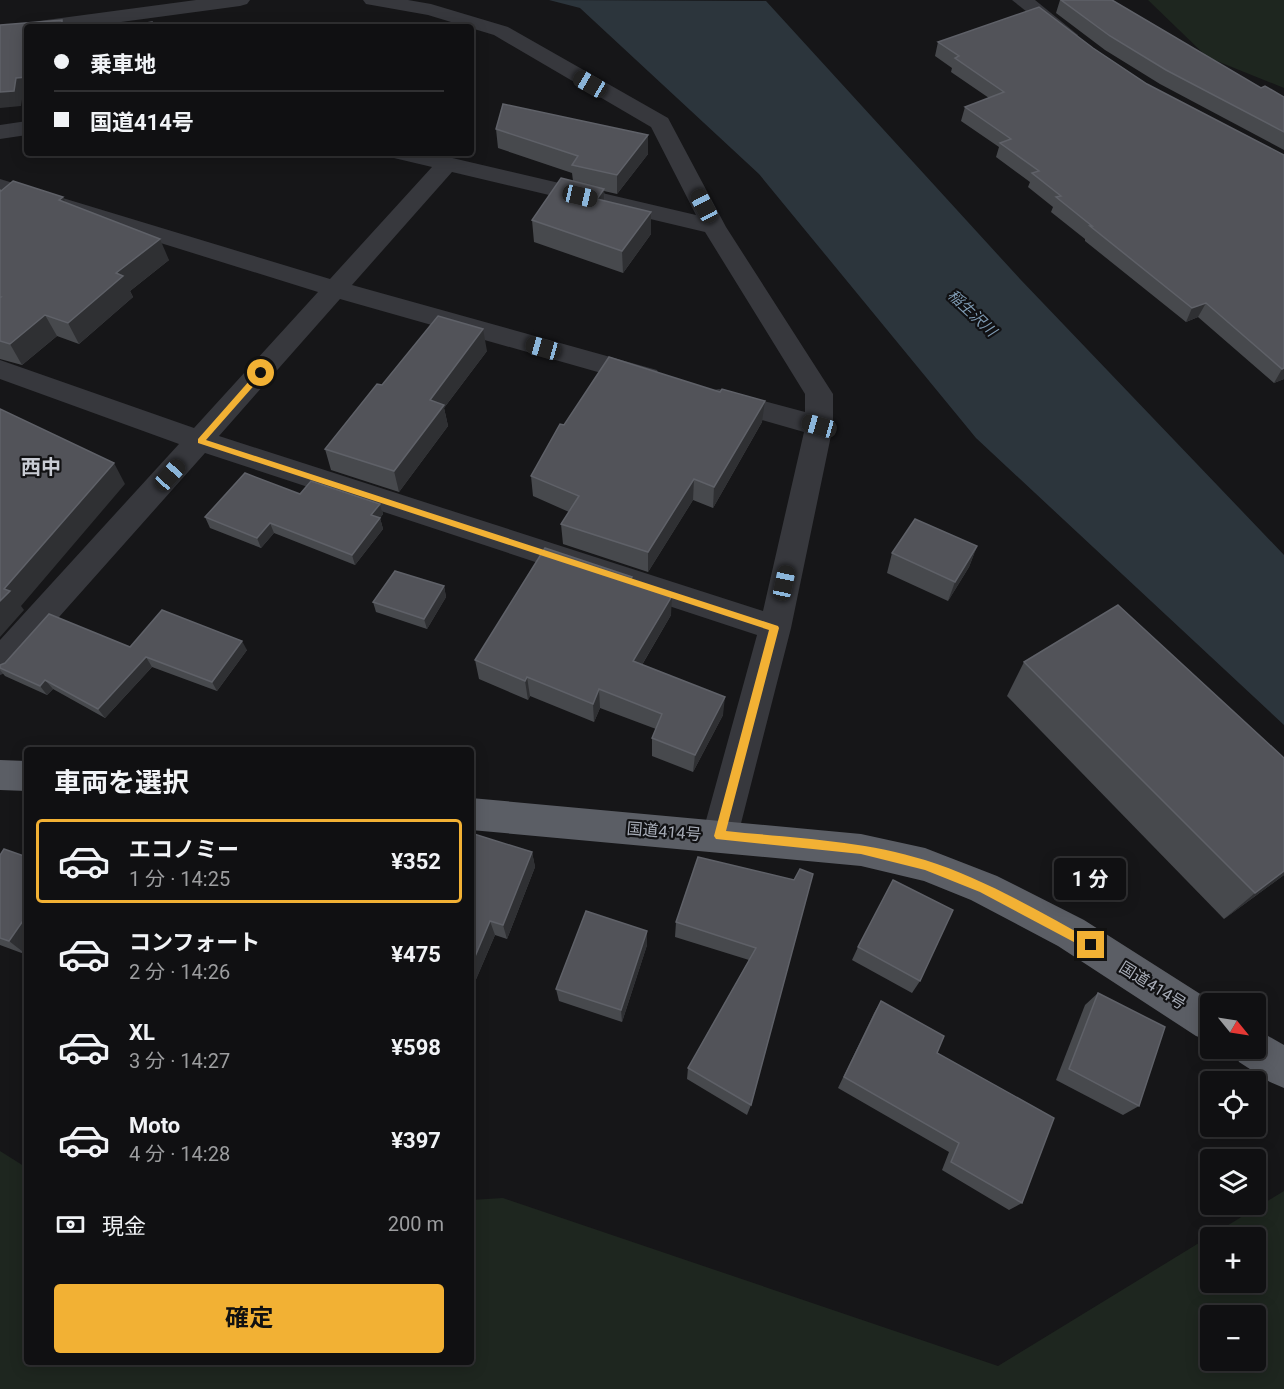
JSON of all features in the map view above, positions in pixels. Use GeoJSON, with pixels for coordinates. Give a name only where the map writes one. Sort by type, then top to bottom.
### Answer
{"type":"FeatureCollection","features":[{"type":"Feature","properties":{"kind":"highway"},"geometry":{"type":"LineString","coordinates":[[0,775],[24,776]]}},
{"type":"Feature","properties":{"kind":"highway","name":"国道414号"},"geometry":{"type":"LineString","coordinates":[[474,814],[861,850],[925,865],[984,888],[1071,933],[1200,1016]]}},
{"type":"Feature","properties":{"kind":"highway"},"geometry":{"type":"LineString","coordinates":[[1266,1056],[1284,1068]]}},
{"type":"Feature","properties":{"kind":"street"},"geometry":{"type":"LineString","coordinates":[[91,24],[160,20],[240,0]]}},
{"type":"Feature","properties":{"kind":"street"},"geometry":{"type":"LineString","coordinates":[[373,0],[431,10],[501,31],[660,123],[714,227],[819,394],[819,426],[775,628],[720,836]]}},
{"type":"Feature","properties":{"kind":"street"},"geometry":{"type":"LineString","coordinates":[[1022,0],[1087,49]]}},
{"type":"Feature","properties":{"kind":"street"},"geometry":{"type":"LineString","coordinates":[[0,132],[24,128]]}},
{"type":"Feature","properties":{"kind":"street"},"geometry":{"type":"LineString","coordinates":[[413,156],[714,227]]}},
{"type":"Feature","properties":{"kind":"street"},"geometry":{"type":"LineString","coordinates":[[0,662],[201,441],[446,165]]}},
{"type":"Feature","properties":{"kind":"street"},"geometry":{"type":"LineString","coordinates":[[0,186],[336,289],[819,426]]}},
{"type":"Feature","properties":{"kind":"street"},"geometry":{"type":"LineString","coordinates":[[0,369],[201,441],[775,628]]}},
{"type":"Feature","properties":{"kind":"shaded area"},"geometry":{"type":"Polygon","coordinates":[[[1148,0],[1284,0],[1284,88],[1207,57],[1148,0]]]}},
{"type":"Feature","properties":{"kind":"shaded area"},"geometry":{"type":"Polygon","coordinates":[[[0,1151],[24,1166],[24,1365],[474,1365],[474,1200],[503,1198],[998,1366],[1200,1242],[1200,1293],[1266,1293],[1266,1227],[1225,1227],[1245,1215],[1266,1215],[1266,1202],[1284,1191],[1284,1389],[0,1389],[0,1151]]]}},
{"type":"Feature","properties":{"kind":"water","name":"稲生沢川"},"geometry":{"type":"Polygon","coordinates":[[[549,0],[766,1],[1020,279],[1284,555],[1284,725],[976,438],[759,174],[580,8],[549,0]]]}},
{"type":"Feature","properties":{"kind":"building"},"geometry":{"type":"Polygon","coordinates":[[[1061,0],[1112,0],[1261,88],[1265,86],[1284,97],[1284,132],[1166,70],[1110,36],[1061,0]]]}},
{"type":"Feature","properties":{"kind":"building"},"geometry":{"type":"Polygon","coordinates":[[[1039,7],[1093,48],[1147,84],[1284,155],[1284,368],[1282,369],[1206,303],[1192,308],[1090,226],[1092,226],[1056,197],[1061,196],[1032,173],[1039,171],[1000,143],[1011,139],[965,107],[1004,92],[955,58],[959,56],[938,42],[1039,7]]]}},
{"type":"Feature","properties":{"kind":"building"},"geometry":{"type":"Polygon","coordinates":[[[62,20],[62,24],[24,24],[24,77],[16,78],[14,91],[0,92],[0,25],[62,20]]]}},
{"type":"Feature","properties":{"kind":"building"},"geometry":{"type":"Polygon","coordinates":[[[503,104],[648,135],[617,175],[572,165],[578,156],[496,129],[503,104]]]}},
{"type":"Feature","properties":{"kind":"building"},"geometry":{"type":"Polygon","coordinates":[[[561,178],[604,189],[597,199],[651,212],[622,251],[532,220],[561,178]]]}},
{"type":"Feature","properties":{"kind":"building"},"geometry":{"type":"Polygon","coordinates":[[[13,181],[63,197],[59,200],[160,239],[116,273],[123,276],[68,323],[45,315],[10,344],[0,341],[0,190],[13,181]]]}},
{"type":"Feature","properties":{"kind":"building"},"geometry":{"type":"Polygon","coordinates":[[[438,316],[483,329],[430,400],[444,405],[394,471],[325,449],[377,384],[382,385],[438,316]]]}},
{"type":"Feature","properties":{"kind":"building"},"geometry":{"type":"Polygon","coordinates":[[[609,357],[720,392],[722,389],[765,401],[714,487],[694,479],[648,552],[561,524],[579,496],[531,476],[560,424],[564,425],[609,357]]]}},
{"type":"Feature","properties":{"kind":"building"},"geometry":{"type":"Polygon","coordinates":[[[0,409],[114,463],[4,589],[10,591],[0,601],[0,409]]]}},
{"type":"Feature","properties":{"kind":"building"},"geometry":{"type":"Polygon","coordinates":[[[245,473],[300,494],[311,481],[380,504],[371,515],[380,518],[352,555],[270,523],[257,538],[205,517],[245,473]]]}},
{"type":"Feature","properties":{"kind":"building"},"geometry":{"type":"Polygon","coordinates":[[[915,519],[977,546],[955,582],[892,553],[915,519]]]}},
{"type":"Feature","properties":{"kind":"building"},"geometry":{"type":"Polygon","coordinates":[[[545,548],[632,577],[630,580],[672,596],[633,661],[725,697],[695,755],[652,738],[662,714],[599,689],[593,704],[527,677],[525,681],[475,660],[545,548]]]}},
{"type":"Feature","properties":{"kind":"building"},"geometry":{"type":"Polygon","coordinates":[[[395,571],[444,586],[424,619],[373,602],[395,571]]]}},
{"type":"Feature","properties":{"kind":"building"},"geometry":{"type":"Polygon","coordinates":[[[1118,605],[1284,758],[1284,871],[1255,893],[1024,662],[1118,605]]]}},
{"type":"Feature","properties":{"kind":"building"},"geometry":{"type":"Polygon","coordinates":[[[162,610],[242,641],[212,682],[146,657],[98,709],[45,680],[40,686],[0,668],[0,665],[5,663],[49,614],[130,647],[162,610]]]}},
{"type":"Feature","properties":{"kind":"building"},"geometry":{"type":"Polygon","coordinates":[[[474,834],[532,852],[503,925],[490,921],[474,959],[474,834]]]}},
{"type":"Feature","properties":{"kind":"building"},"geometry":{"type":"Polygon","coordinates":[[[4,849],[24,856],[24,919],[9,941],[0,938],[0,855],[4,849]]]}},
{"type":"Feature","properties":{"kind":"building"},"geometry":{"type":"Polygon","coordinates":[[[698,857],[794,880],[800,869],[813,874],[751,1105],[688,1068],[756,948],[676,922],[698,857]]]}},
{"type":"Feature","properties":{"kind":"building"},"geometry":{"type":"Polygon","coordinates":[[[893,880],[953,910],[920,981],[858,947],[893,880]]]}},
{"type":"Feature","properties":{"kind":"building"},"geometry":{"type":"Polygon","coordinates":[[[586,911],[647,931],[621,1010],[556,989],[586,911]]]}},
{"type":"Feature","properties":{"kind":"building"},"geometry":{"type":"Polygon","coordinates":[[[1098,993],[1165,1027],[1139,1106],[1069,1069],[1098,993]]]}},
{"type":"Feature","properties":{"kind":"building"},"geometry":{"type":"Polygon","coordinates":[[[881,1001],[944,1036],[937,1053],[1054,1118],[1022,1203],[951,1162],[959,1143],[844,1077],[881,1001]]]}},
{"type":"Feature","properties":{"kind":"district","name":"西中"},"geometry":{"type":"Point","coordinates":[41,467]}},
{"type":"Feature","properties":{"kind":"route"},"geometry":{"type":"LineString","coordinates":[[261,373],[201,441],[775,628],[720,836],[861,850],[925,865],[984,888],[1091,945]]}}]}
